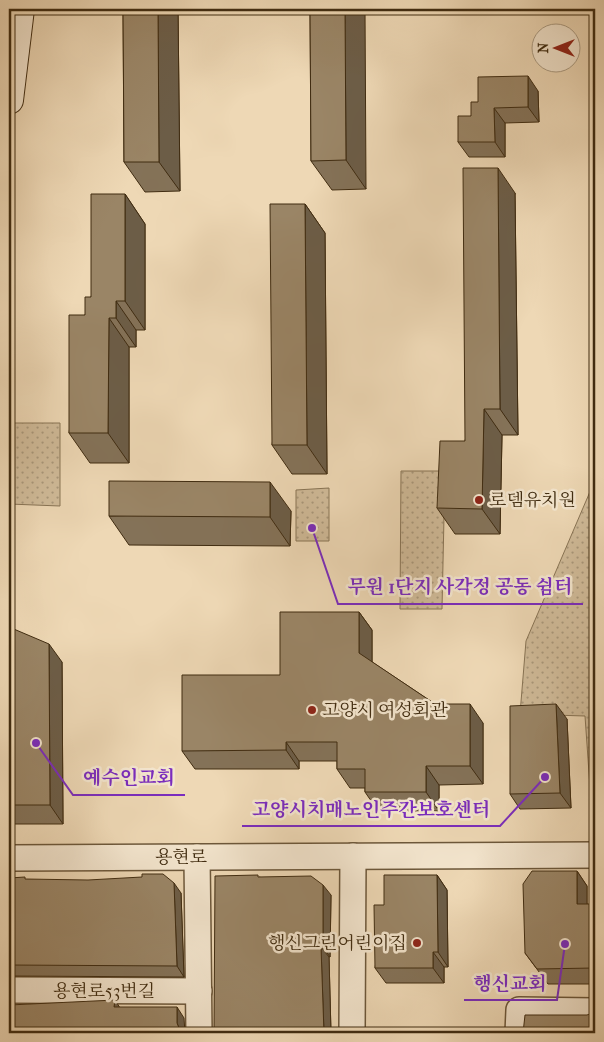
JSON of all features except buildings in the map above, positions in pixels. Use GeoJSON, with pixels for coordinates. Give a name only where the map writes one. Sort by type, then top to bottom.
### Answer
{"type":"FeatureCollection","features":[{"type":"Feature","properties":{"kind":"main road"},"geometry":{"type":"LineString","coordinates":[[9,100],[20,9]]}},
{"type":"Feature","properties":{"kind":"street","name":"용현로"},"geometry":{"type":"LineString","coordinates":[[9,858],[595,855]]}},
{"type":"Feature","properties":{"kind":"street"},"geometry":{"type":"LineString","coordinates":[[352,1033],[353,856]]}},
{"type":"Feature","properties":{"kind":"street"},"geometry":{"type":"LineString","coordinates":[[197,857],[199,1033]]}},
{"type":"Feature","properties":{"kind":"street","name":"용현로53번길"},"geometry":{"type":"LineString","coordinates":[[9,990],[199,991]]}},
{"type":"Feature","properties":{"kind":"street"},"geometry":{"type":"LineString","coordinates":[[518,1033],[519,1010],[595,1011]]}},
{"type":"Feature","properties":{"kind":"shaded area"},"geometry":{"type":"Polygon","coordinates":[[[9,423],[60,423],[60,506],[9,504],[9,423]]]}},
{"type":"Feature","properties":{"kind":"shaded area"},"geometry":{"type":"Polygon","coordinates":[[[401,471],[445,471],[442,609],[400,609],[401,471]]]}},
{"type":"Feature","properties":{"kind":"shaded area"},"geometry":{"type":"Polygon","coordinates":[[[595,480],[595,830],[593,830],[585,716],[520,714],[526,641],[595,480]]]}},
{"type":"Feature","properties":{"kind":"shaded area"},"geometry":{"type":"Polygon","coordinates":[[[329,488],[329,541],[296,541],[296,490],[329,488]]]}},
{"type":"Feature","properties":{"kind":"place","name":"로뎀유치원"},"geometry":{"type":"Point","coordinates":[479,500]}},
{"type":"Feature","properties":{"kind":"place","name":"무원 1단지 사각정 공동 쉼터"},"geometry":{"type":"Point","coordinates":[312,528]}},
{"type":"Feature","properties":{"kind":"place","name":"고양시 여성회관"},"geometry":{"type":"Point","coordinates":[312,710]}},
{"type":"Feature","properties":{"kind":"place","name":"예수인교회"},"geometry":{"type":"Point","coordinates":[36,743]}},
{"type":"Feature","properties":{"kind":"place","name":"고양시치매노인주간보호센터"},"geometry":{"type":"Point","coordinates":[545,777]}},
{"type":"Feature","properties":{"kind":"place","name":"행신그린어린이집"},"geometry":{"type":"Point","coordinates":[417,943]}},
{"type":"Feature","properties":{"kind":"place","name":"행신교회"},"geometry":{"type":"Point","coordinates":[565,944]}}]}
